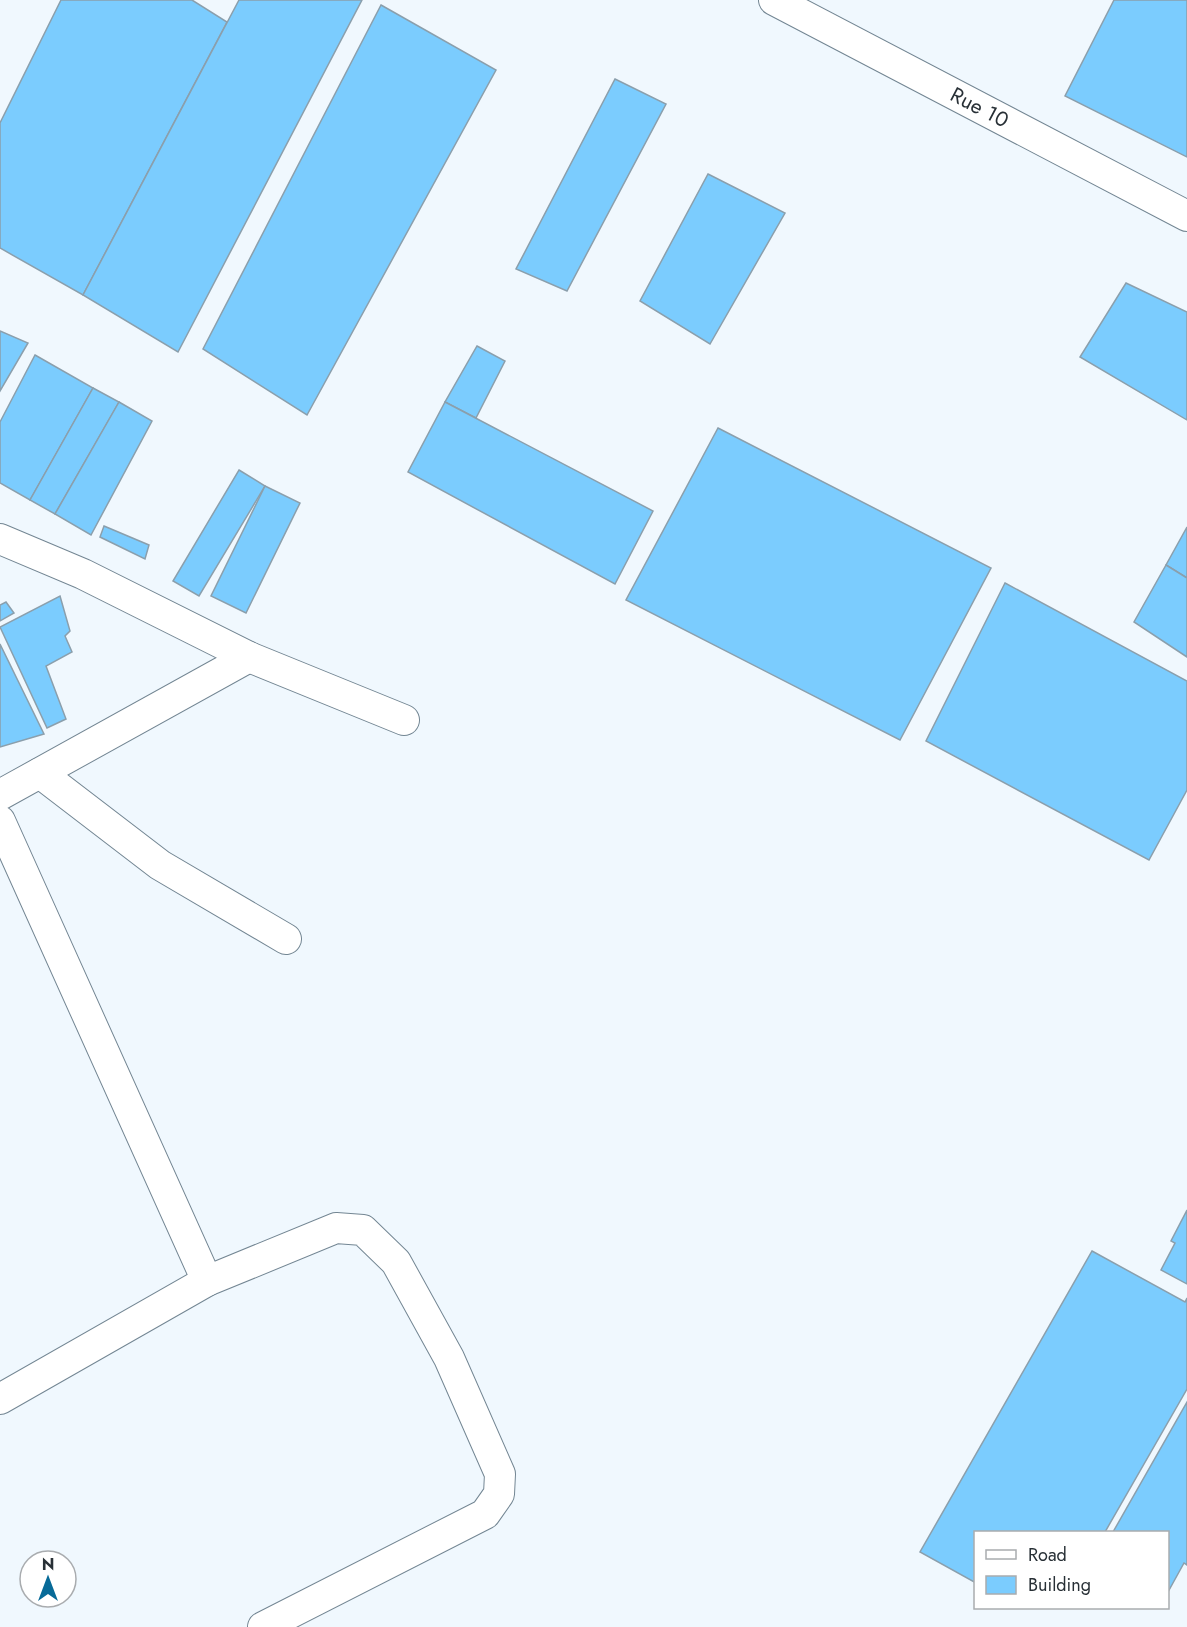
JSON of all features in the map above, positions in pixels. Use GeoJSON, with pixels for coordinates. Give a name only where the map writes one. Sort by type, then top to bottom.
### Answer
{"type":"FeatureCollection","features":[{"type":"Feature","properties":{"kind":"street","name":"Rue 10"},"geometry":{"type":"LineString","coordinates":[[774,0],[1187,216]]}},
{"type":"Feature","properties":{"kind":"street"},"geometry":{"type":"LineString","coordinates":[[0,539],[83,574],[249,657],[404,720]]}},
{"type":"Feature","properties":{"kind":"street"},"geometry":{"type":"LineString","coordinates":[[0,795],[249,657]]}},
{"type":"Feature","properties":{"kind":"street"},"geometry":{"type":"LineString","coordinates":[[40,773],[160,865],[286,939]]}},
{"type":"Feature","properties":{"kind":"street"},"geometry":{"type":"LineString","coordinates":[[0,821],[207,1281]]}},
{"type":"Feature","properties":{"kind":"street"},"geometry":{"type":"LineString","coordinates":[[0,1399],[207,1281],[336,1228],[363,1230],[396,1262],[449,1358],[500,1474],[499,1494],[484,1514],[263,1627]]}},
{"type":"Feature","properties":{"kind":"building"},"geometry":{"type":"Polygon","coordinates":[[[61,0],[192,0],[227,22],[83,295],[0,248],[0,123],[61,0]]]}},
{"type":"Feature","properties":{"kind":"building"},"geometry":{"type":"Polygon","coordinates":[[[239,0],[362,0],[178,352],[83,295],[239,0]]]}},
{"type":"Feature","properties":{"kind":"building"},"geometry":{"type":"Polygon","coordinates":[[[1114,0],[1187,0],[1187,157],[1065,96],[1114,0]]]}},
{"type":"Feature","properties":{"kind":"building"},"geometry":{"type":"Polygon","coordinates":[[[381,5],[496,70],[307,415],[203,349],[381,5]]]}},
{"type":"Feature","properties":{"kind":"building"},"geometry":{"type":"Polygon","coordinates":[[[615,79],[666,104],[567,291],[516,269],[615,79]]]}},
{"type":"Feature","properties":{"kind":"building"},"geometry":{"type":"Polygon","coordinates":[[[708,174],[785,213],[710,344],[640,301],[708,174]]]}},
{"type":"Feature","properties":{"kind":"building"},"geometry":{"type":"Polygon","coordinates":[[[1126,283],[1187,312],[1187,420],[1080,357],[1126,283]]]}},
{"type":"Feature","properties":{"kind":"building"},"geometry":{"type":"Polygon","coordinates":[[[0,331],[28,343],[0,391],[0,331]]]}},
{"type":"Feature","properties":{"kind":"building"},"geometry":{"type":"Polygon","coordinates":[[[477,346],[505,361],[476,418],[445,402],[477,346]]]}},
{"type":"Feature","properties":{"kind":"building"},"geometry":{"type":"Polygon","coordinates":[[[35,355],[93,388],[30,500],[0,483],[0,422],[35,355]]]}},
{"type":"Feature","properties":{"kind":"building"},"geometry":{"type":"Polygon","coordinates":[[[93,388],[119,402],[55,514],[30,500],[93,388]]]}},
{"type":"Feature","properties":{"kind":"building"},"geometry":{"type":"Polygon","coordinates":[[[119,402],[152,421],[91,535],[55,514],[119,402]]]}},
{"type":"Feature","properties":{"kind":"building"},"geometry":{"type":"Polygon","coordinates":[[[445,402],[653,511],[615,584],[408,472],[445,402]]]}},
{"type":"Feature","properties":{"kind":"building"},"geometry":{"type":"Polygon","coordinates":[[[718,428],[991,568],[900,740],[626,600],[718,428]]]}},
{"type":"Feature","properties":{"kind":"building"},"geometry":{"type":"Polygon","coordinates":[[[239,470],[265,486],[199,596],[173,581],[239,470]]]}},
{"type":"Feature","properties":{"kind":"building"},"geometry":{"type":"Polygon","coordinates":[[[265,486],[300,503],[246,613],[211,596],[265,486]]]}},
{"type":"Feature","properties":{"kind":"building"},"geometry":{"type":"Polygon","coordinates":[[[104,526],[149,545],[145,559],[100,537],[104,526]]]}},
{"type":"Feature","properties":{"kind":"building"},"geometry":{"type":"Polygon","coordinates":[[[1187,527],[1187,578],[1166,565],[1187,527]]]}},
{"type":"Feature","properties":{"kind":"building"},"geometry":{"type":"Polygon","coordinates":[[[1166,565],[1187,578],[1187,657],[1134,622],[1166,565]]]}},
{"type":"Feature","properties":{"kind":"building"},"geometry":{"type":"Polygon","coordinates":[[[1005,583],[1187,681],[1187,790],[1149,860],[926,741],[1005,583]]]}},
{"type":"Feature","properties":{"kind":"building"},"geometry":{"type":"Polygon","coordinates":[[[60,596],[70,631],[65,636],[72,652],[46,666],[66,719],[47,728],[0,627],[60,596]]]}},
{"type":"Feature","properties":{"kind":"building"},"geometry":{"type":"Polygon","coordinates":[[[6,602],[14,613],[0,621],[0,605],[6,602]]]}},
{"type":"Feature","properties":{"kind":"building"},"geometry":{"type":"Polygon","coordinates":[[[0,644],[44,734],[0,747],[0,644]]]}},
{"type":"Feature","properties":{"kind":"building"},"geometry":{"type":"Polygon","coordinates":[[[1187,1210],[1187,1284],[1161,1270],[1175,1243],[1171,1241],[1187,1210]]]}},
{"type":"Feature","properties":{"kind":"building"},"geometry":{"type":"Polygon","coordinates":[[[1092,1251],[1185,1302],[1187,1298],[1187,1389],[1106,1531],[974,1531],[974,1582],[920,1552],[1092,1251]]]}},
{"type":"Feature","properties":{"kind":"building"},"geometry":{"type":"Polygon","coordinates":[[[1187,1402],[1187,1565],[1184,1563],[1169,1590],[1169,1531],[1114,1531],[1187,1402]]]}}]}
